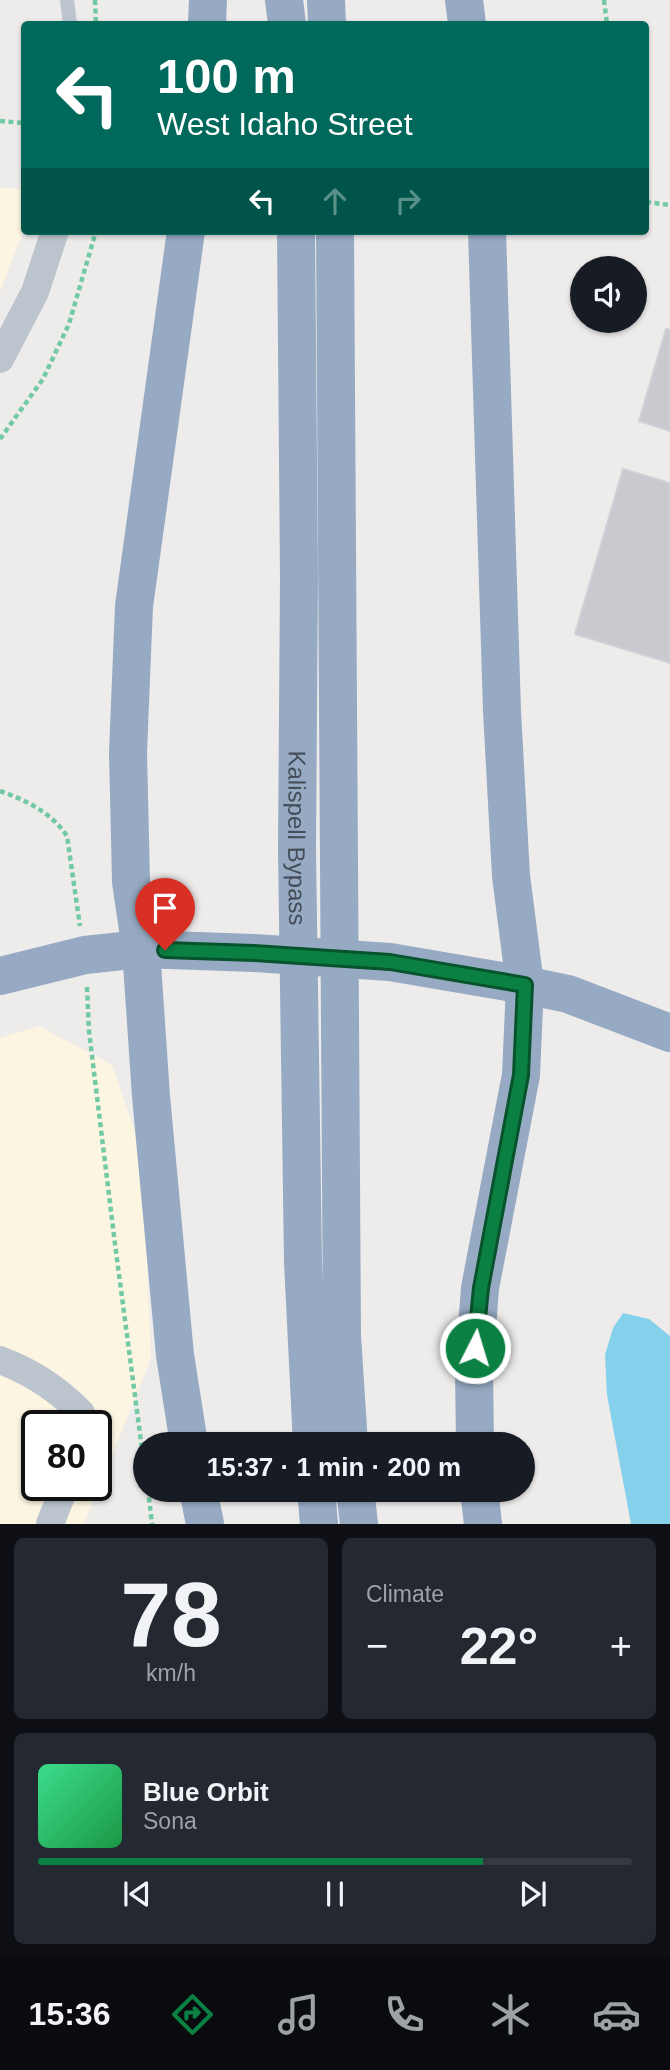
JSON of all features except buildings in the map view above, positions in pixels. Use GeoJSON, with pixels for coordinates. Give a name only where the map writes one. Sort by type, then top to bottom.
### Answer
{"type":"FeatureCollection","features":[{"type":"Feature","properties":{"kind":"highway"},"geometry":{"type":"LineString","coordinates":[[207,21],[208,0]]}},
{"type":"Feature","properties":{"kind":"highway"},"geometry":{"type":"LineString","coordinates":[[284,0],[287,21]]}},
{"type":"Feature","properties":{"kind":"highway"},"geometry":{"type":"LineString","coordinates":[[326,0],[327,21]]}},
{"type":"Feature","properties":{"kind":"highway"},"geometry":{"type":"LineString","coordinates":[[464,0],[467,21]]}},
{"type":"Feature","properties":{"kind":"highway"},"geometry":{"type":"LineString","coordinates":[[186,235],[134,606],[128,706],[128,810],[131,882],[141,949],[161,1211],[175,1355],[187,1432]]}},
{"type":"Feature","properties":{"kind":"highway","name":"Kalispell Bypass"},"geometry":{"type":"LineString","coordinates":[[296,235],[299,577],[297,850],[303,1262],[311,1432]]}},
{"type":"Feature","properties":{"kind":"highway","name":"Kalispell Bypass"},"geometry":{"type":"LineString","coordinates":[[335,235],[342,1336],[348,1432]]}},
{"type":"Feature","properties":{"kind":"highway"},"geometry":{"type":"LineString","coordinates":[[475,1432],[474,1368],[481,1288],[521,1075],[525,985],[511,876],[503,724],[487,235]]}},
{"type":"Feature","properties":{"kind":"highway"},"geometry":{"type":"LineString","coordinates":[[0,976],[85,956],[141,949],[390,962],[568,994],[670,1033]]}},
{"type":"Feature","properties":{"kind":"highway"},"geometry":{"type":"LineString","coordinates":[[201,1502],[205,1524]]}},
{"type":"Feature","properties":{"kind":"highway"},"geometry":{"type":"LineString","coordinates":[[317,1502],[319,1524]]}},
{"type":"Feature","properties":{"kind":"highway"},"geometry":{"type":"LineString","coordinates":[[356,1502],[359,1524]]}},
{"type":"Feature","properties":{"kind":"highway"},"geometry":{"type":"LineString","coordinates":[[480,1502],[483,1524]]}},
{"type":"Feature","properties":{"kind":"street"},"geometry":{"type":"LineString","coordinates":[[0,359],[35,292],[54,235]]}},
{"type":"Feature","properties":{"kind":"street"},"geometry":{"type":"LineString","coordinates":[[0,1360],[62,1393],[78,1410]]}},
{"type":"Feature","properties":{"kind":"street"},"geometry":{"type":"LineString","coordinates":[[50,1524],[59,1501]]}},
{"type":"Feature","properties":{"kind":"lane"},"geometry":{"type":"LineString","coordinates":[[67,0],[70,21]]}},
{"type":"Feature","properties":{"kind":"path"},"geometry":{"type":"LineString","coordinates":[[94,0],[96,21]]}},
{"type":"Feature","properties":{"kind":"path"},"geometry":{"type":"LineString","coordinates":[[604,0],[607,21]]}},
{"type":"Feature","properties":{"kind":"path"},"geometry":{"type":"LineString","coordinates":[[0,121],[21,123]]}},
{"type":"Feature","properties":{"kind":"path"},"geometry":{"type":"LineString","coordinates":[[649,202],[670,205]]}},
{"type":"Feature","properties":{"kind":"path"},"geometry":{"type":"LineString","coordinates":[[0,439],[43,379],[69,324],[95,235]]}},
{"type":"Feature","properties":{"kind":"path"},"geometry":{"type":"LineString","coordinates":[[0,791],[43,811],[59,824],[67,836],[85,956],[89,1031],[140,1432]]}},
{"type":"Feature","properties":{"kind":"path"},"geometry":{"type":"LineString","coordinates":[[149,1502],[152,1524]]}},
{"type":"Feature","properties":{"kind":"shaded area"},"geometry":{"type":"Polygon","coordinates":[[[0,187],[21,190],[22,235],[0,292],[0,187]]]}},
{"type":"Feature","properties":{"kind":"shaded area"},"geometry":{"type":"Polygon","coordinates":[[[39,1026],[112,1065],[143,1154],[151,1359],[112,1455],[112,1410],[21,1410],[21,1501],[93,1501],[84,1524],[0,1524],[0,1038],[39,1026]]]}},
{"type":"Feature","properties":{"kind":"water"},"geometry":{"type":"Polygon","coordinates":[[[623,1313],[649,1319],[670,1336],[670,1524],[631,1524],[607,1395],[605,1355],[613,1328],[623,1313]]]}},
{"type":"Feature","properties":{"kind":"route"},"geometry":{"type":"LineString","coordinates":[[165,950],[390,962],[525,985],[521,1075],[481,1288],[475,1348]]}}]}
